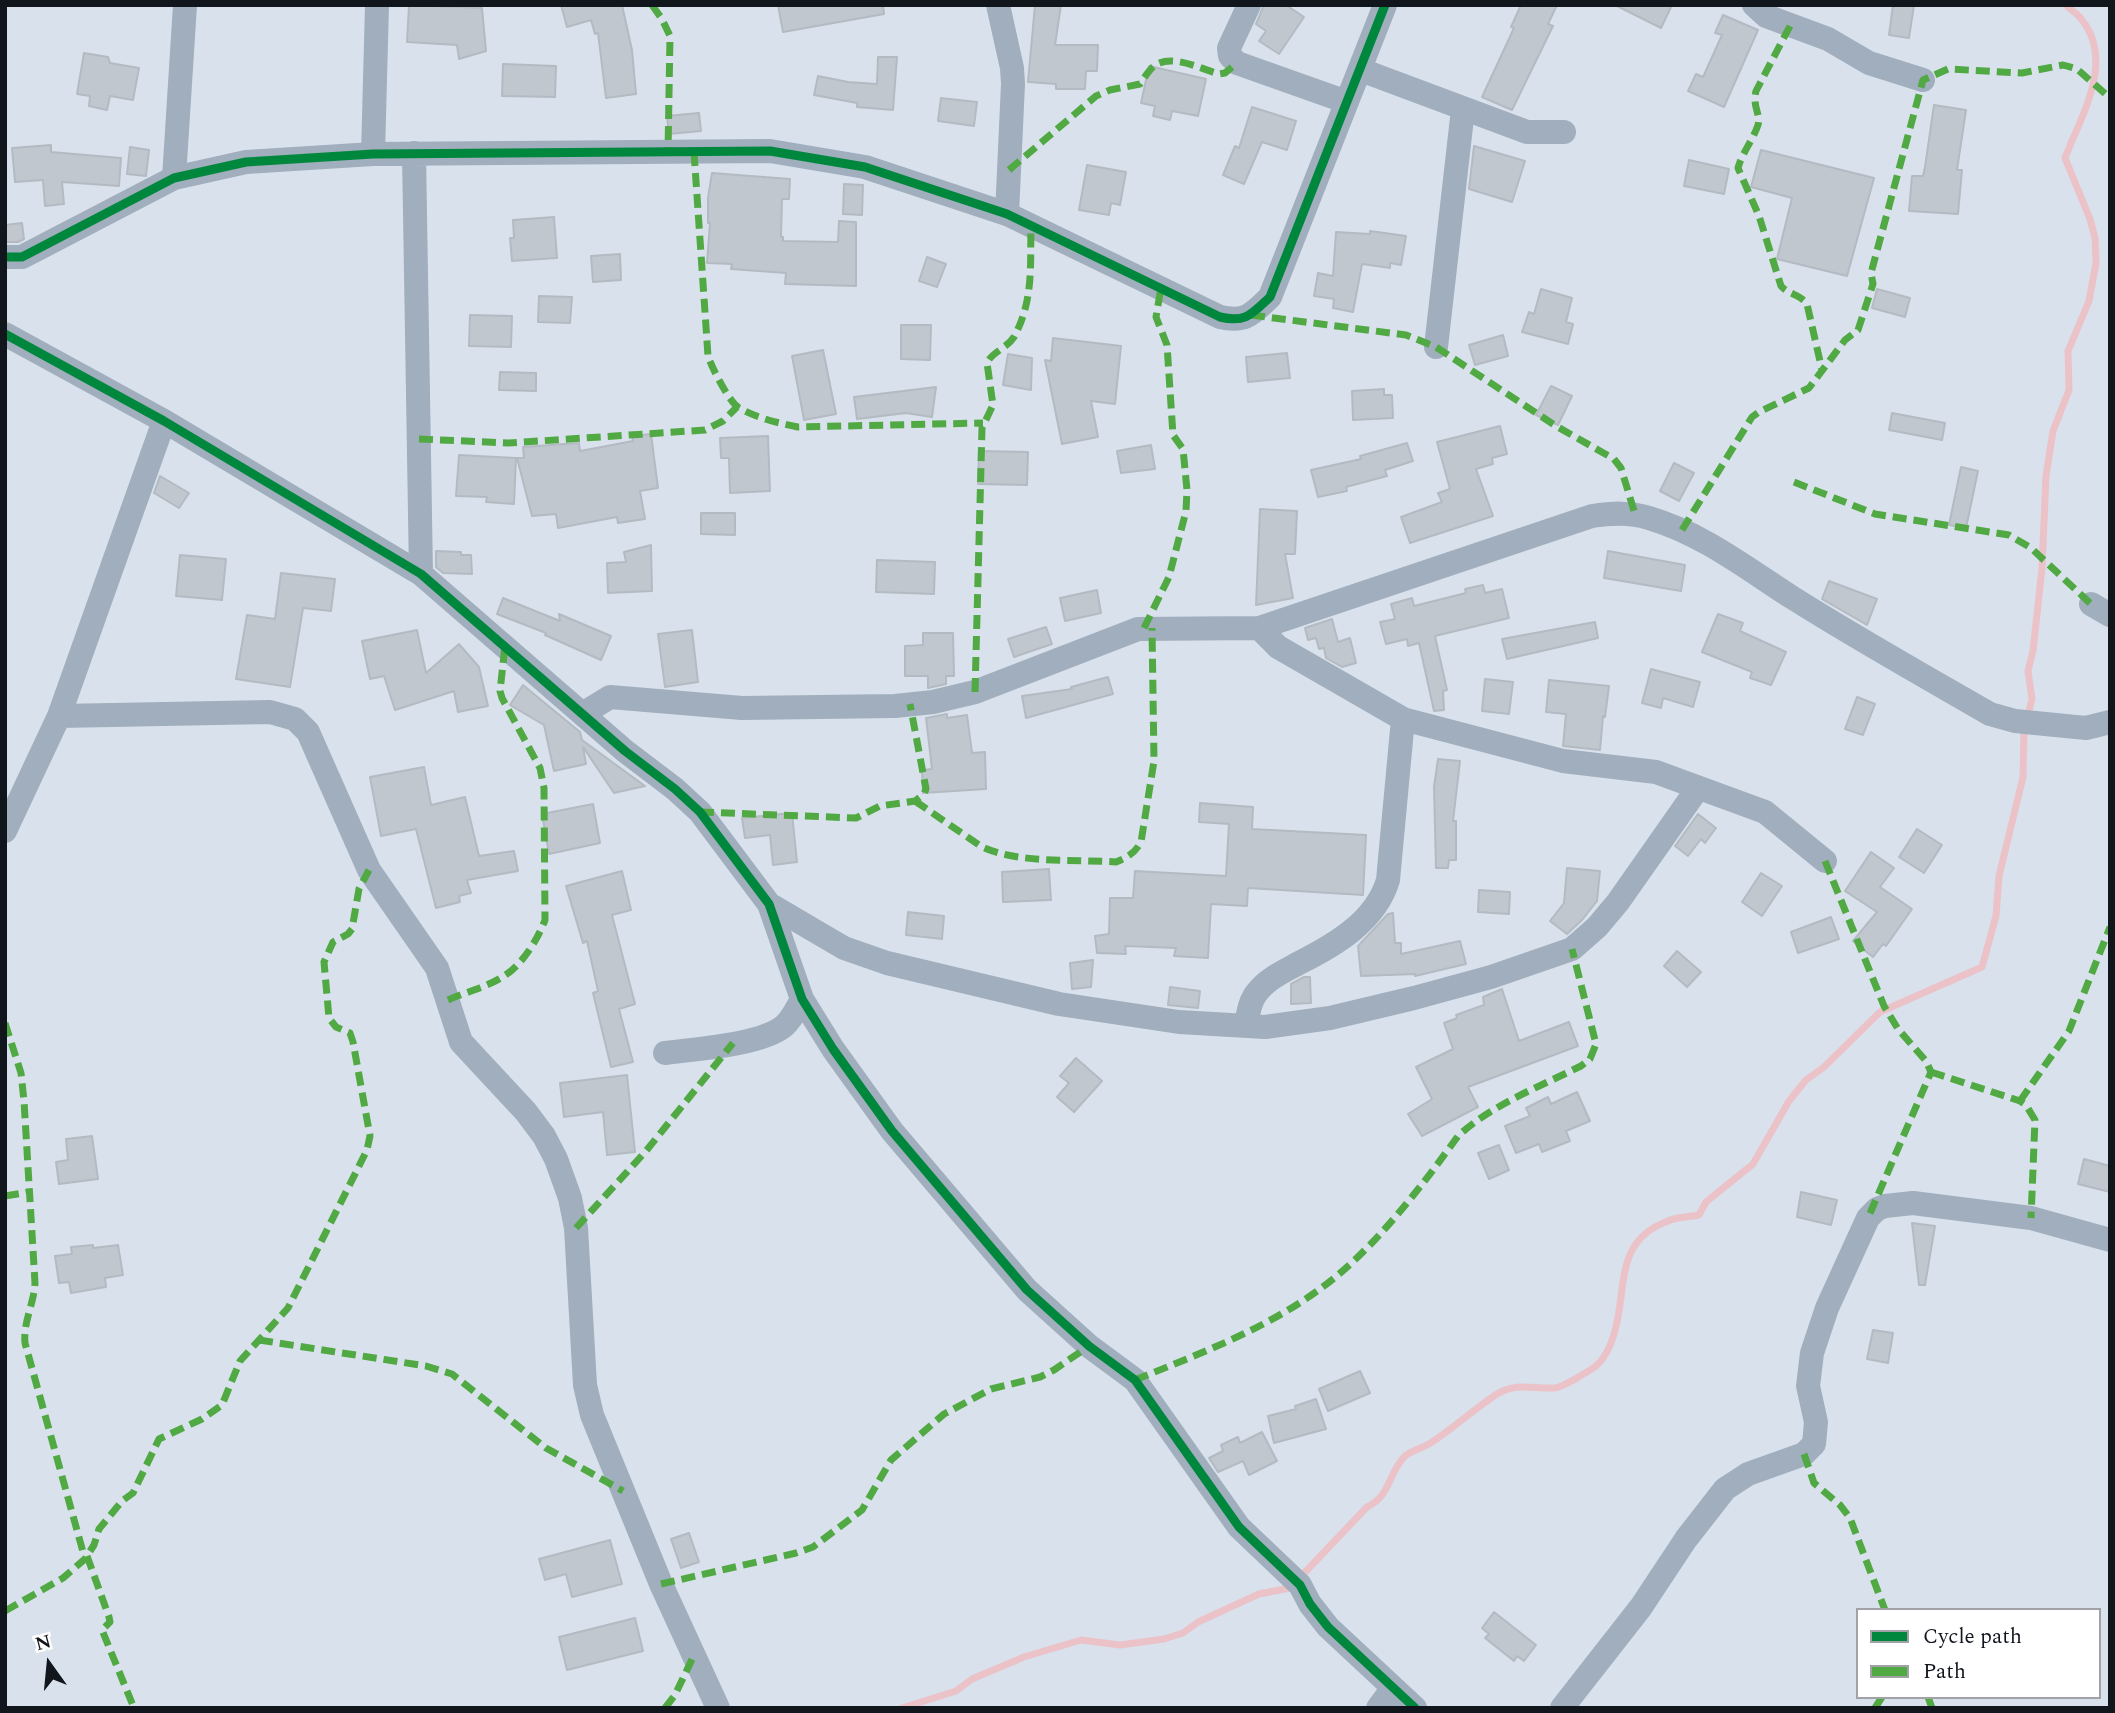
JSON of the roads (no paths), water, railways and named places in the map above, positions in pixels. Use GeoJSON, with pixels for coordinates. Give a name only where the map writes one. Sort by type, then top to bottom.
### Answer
{"type":"FeatureCollection","features":[{"type":"Feature","properties":{"kind":"street"},"geometry":{"type":"LineString","coordinates":[[174,178],[185,5]]}},
{"type":"Feature","properties":{"kind":"street"},"geometry":{"type":"LineString","coordinates":[[373,154],[377,5]]}},
{"type":"Feature","properties":{"kind":"street"},"geometry":{"type":"LineString","coordinates":[[998,5],[1013,84],[1007,214]]}},
{"type":"Feature","properties":{"kind":"street"},"geometry":{"type":"LineString","coordinates":[[1249,5],[1229,48],[1230,56],[1237,63],[1347,102]]}},
{"type":"Feature","properties":{"kind":"street"},"geometry":{"type":"LineString","coordinates":[[5,257],[22,257],[174,178],[246,162],[414,153],[770,151],[865,167],[1007,214],[1220,317],[1236,321],[1251,315],[1270,297],[1385,5]]}},
{"type":"Feature","properties":{"kind":"street"},"geometry":{"type":"LineString","coordinates":[[1754,5],[1766,16],[1828,38],[1869,62],[1923,80]]}},
{"type":"Feature","properties":{"kind":"street"},"geometry":{"type":"LineString","coordinates":[[1361,70],[1527,132],[1564,132]]}},
{"type":"Feature","properties":{"kind":"street"},"geometry":{"type":"LineString","coordinates":[[1436,348],[1463,108]]}},
{"type":"Feature","properties":{"kind":"street"},"geometry":{"type":"LineString","coordinates":[[414,153],[421,574]]}},
{"type":"Feature","properties":{"kind":"street"},"geometry":{"type":"LineString","coordinates":[[5,334],[164,421],[421,574],[625,751],[700,812],[769,904],[802,999],[833,1049],[892,1131],[1027,1290],[1089,1346],[1135,1380],[1239,1527],[1292,1577],[1310,1604],[1385,1698],[1415,1708]]}},
{"type":"Feature","properties":{"kind":"street"},"geometry":{"type":"LineString","coordinates":[[5,831],[59,716],[164,421]]}},
{"type":"Feature","properties":{"kind":"street"},"geometry":{"type":"LineString","coordinates":[[584,713],[610,697],[742,708],[895,706],[933,702],[975,692],[1138,629],[1259,628],[1592,516],[1615,513],[1635,514],[1705,539],[1795,598],[1990,714],[2015,721],[2086,729],[2110,722]]}},
{"type":"Feature","properties":{"kind":"street"},"geometry":{"type":"LineString","coordinates":[[1259,628],[1278,648],[1403,719],[1563,761],[1656,772],[1765,812],[1825,861]]}},
{"type":"Feature","properties":{"kind":"street"},"geometry":{"type":"LineString","coordinates":[[59,716],[270,712],[295,719],[308,732],[369,870],[437,968],[461,1042],[526,1112],[544,1136],[556,1159],[570,1198],[576,1228],[588,1400],[661,1584],[718,1708]]}},
{"type":"Feature","properties":{"kind":"street"},"geometry":{"type":"LineString","coordinates":[[1246,1026],[1251,1002],[1265,984],[1336,944],[1373,909],[1385,891],[1403,719]]}},
{"type":"Feature","properties":{"kind":"street"},"geometry":{"type":"LineString","coordinates":[[769,904],[844,948],[887,963],[1059,1004],[1179,1022],[1265,1027],[1330,1018],[1402,1001],[1491,977],[1572,948],[1597,927],[1619,902],[1698,788]]}},
{"type":"Feature","properties":{"kind":"street"},"geometry":{"type":"LineString","coordinates":[[665,1053],[768,1035],[786,1025],[802,999]]}},
{"type":"Feature","properties":{"kind":"street"},"geometry":{"type":"LineString","coordinates":[[1562,1708],[1641,1607],[1686,1539],[1725,1489],[1748,1474],[1804,1454],[1814,1444],[1816,1422],[1808,1386],[1812,1353],[1826,1308],[1868,1217],[1877,1209],[1893,1204],[1913,1203],[2031,1218],[2110,1240]]}},
{"type":"Feature","properties":{"kind":"waterway"},"geometry":{"type":"LineString","coordinates":[[902,1708],[956,1691],[972,1679],[1024,1657],[1081,1640],[1120,1645],[1164,1639],[1183,1633],[1198,1622],[1259,1594],[1290,1588],[1367,1507],[1381,1497],[1404,1457],[1432,1442],[1504,1390],[1518,1387],[1558,1387],[1596,1366],[1613,1338],[1626,1268],[1638,1241],[1650,1230],[1668,1221],[1699,1215],[1706,1202],[1753,1164],[1789,1101],[1806,1080],[1824,1067],[1880,1012],[1982,967],[1996,916],[1999,876],[2023,777],[2024,730],[2032,699],[2028,671],[2033,651],[2042,568],[2046,476],[2053,431],[2069,390],[2068,351],[2089,301],[2096,263],[2095,238],[2090,219],[2065,158],[2092,89],[2096,53],[2082,20],[2066,5]]}}]}
